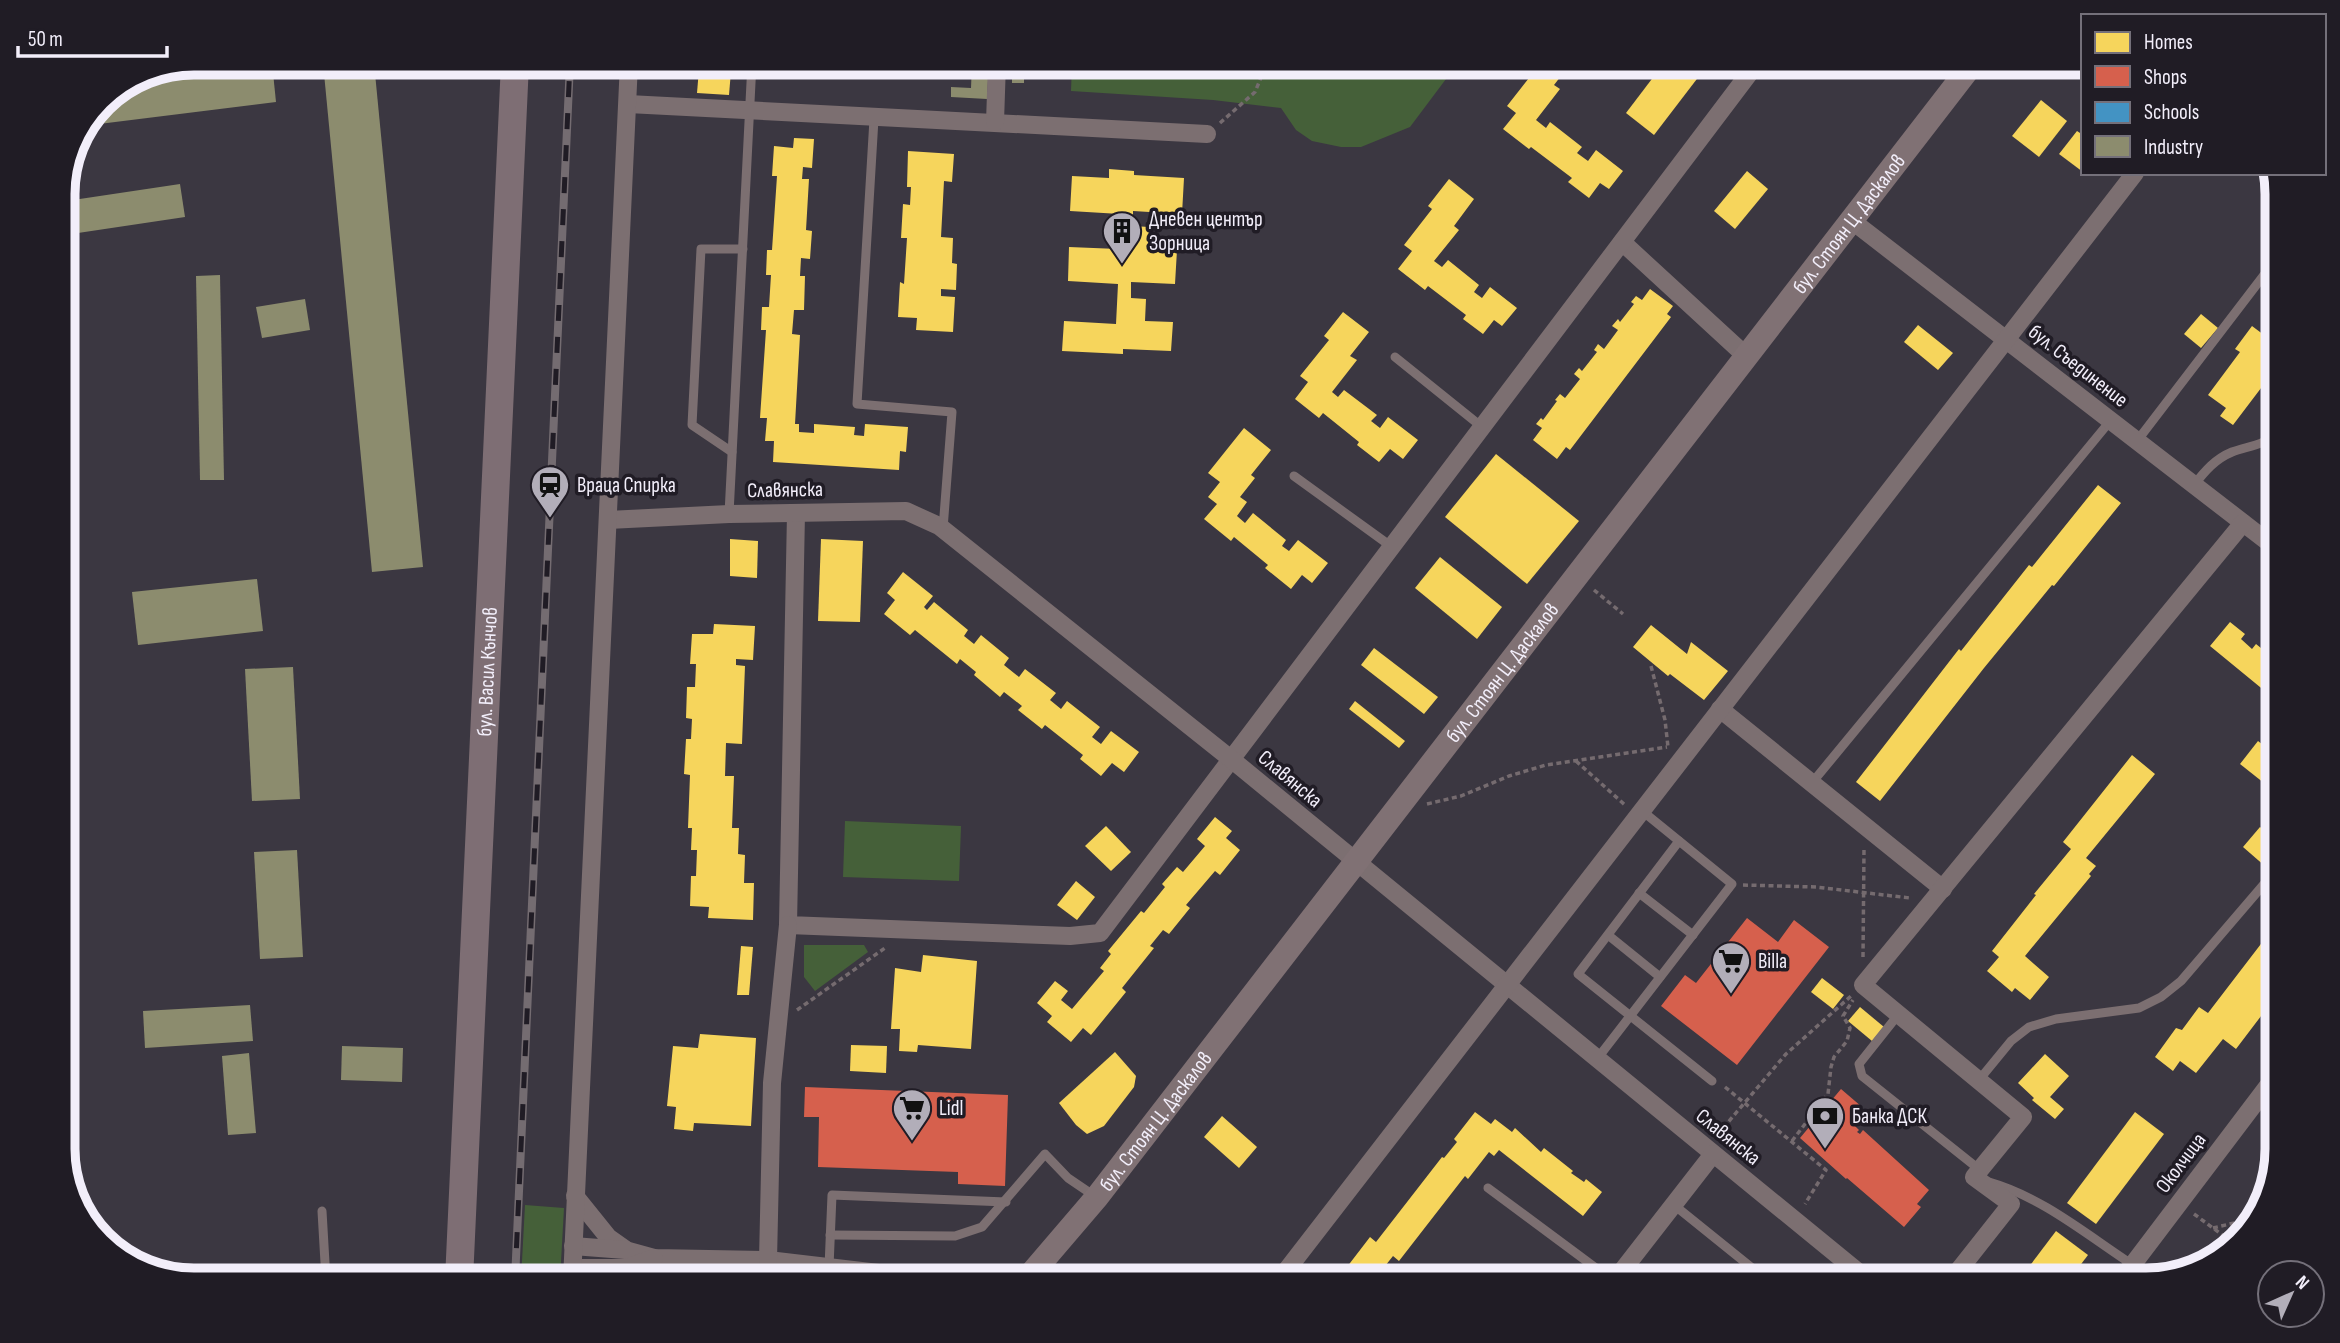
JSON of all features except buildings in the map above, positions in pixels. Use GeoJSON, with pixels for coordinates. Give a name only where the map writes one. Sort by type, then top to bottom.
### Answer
{"type":"FeatureCollection","features":[{"type":"Feature","properties":{"kind":"main road","name":"бул. Васил Кънчов"},"geometry":{"type":"LineString","coordinates":[[460,1268],[514,75]]}},
{"type":"Feature","properties":{"kind":"street"},"geometry":{"type":"LineString","coordinates":[[572,1268],[629,75]]}},
{"type":"Feature","properties":{"kind":"street"},"geometry":{"type":"LineString","coordinates":[[995,122],[997,75]]}},
{"type":"Feature","properties":{"kind":"street"},"geometry":{"type":"LineString","coordinates":[[788,925],[1070,936],[1100,933],[1748,75]]}},
{"type":"Feature","properties":{"kind":"street","name":"бул. Стоян Ц. Даскалов"},"geometry":{"type":"LineString","coordinates":[[1036,1268],[1097,1197],[1964,75]]}},
{"type":"Feature","properties":{"kind":"street"},"geometry":{"type":"LineString","coordinates":[[628,104],[874,119],[995,122],[1207,134]]}},
{"type":"Feature","properties":{"kind":"street"},"geometry":{"type":"LineString","coordinates":[[1288,1268],[2133,175]]}},
{"type":"Feature","properties":{"kind":"street","name":"бул. Съединение"},"geometry":{"type":"LineString","coordinates":[[1851,220],[2264,539]]}},
{"type":"Feature","properties":{"kind":"street"},"geometry":{"type":"LineString","coordinates":[[1622,243],[1746,356]]}},
{"type":"Feature","properties":{"kind":"street","name":"Славянска"},"geometry":{"type":"LineString","coordinates":[[608,520],[729,514],[906,511],[943,529],[1231,760],[1853,1268]]}},
{"type":"Feature","properties":{"kind":"street"},"geometry":{"type":"LineString","coordinates":[[768,1260],[772,1083],[788,925],[796,513]]}},
{"type":"Feature","properties":{"kind":"street"},"geometry":{"type":"LineString","coordinates":[[1960,1268],[2011,1204],[1977,1174],[2023,1117],[1863,985],[2244,523]]}},
{"type":"Feature","properties":{"kind":"street"},"geometry":{"type":"LineString","coordinates":[[1720,709],[1864,826],[1938,895]]}},
{"type":"Feature","properties":{"kind":"street","name":"Околчица"},"geometry":{"type":"LineString","coordinates":[[2131,1268],[2265,1096]]}},
{"type":"Feature","properties":{"kind":"street"},"geometry":{"type":"LineString","coordinates":[[1624,1268],[1713,1154]]}},
{"type":"Feature","properties":{"kind":"street"},"geometry":{"type":"LineString","coordinates":[[575,1196],[608,1237],[622,1266]]}},
{"type":"Feature","properties":{"kind":"street"},"geometry":{"type":"LineString","coordinates":[[573,1245],[622,1266],[654,1258],[768,1260],[829,1268]]}},
{"type":"Feature","properties":{"kind":"lane"},"geometry":{"type":"LineString","coordinates":[[729,514],[752,75]]}},
{"type":"Feature","properties":{"kind":"lane"},"geometry":{"type":"LineString","coordinates":[[874,119],[857,404],[952,412],[943,529]]}},
{"type":"Feature","properties":{"kind":"lane"},"geometry":{"type":"LineString","coordinates":[[732,452],[692,425],[698,303],[701,249],[743,248]]}},
{"type":"Feature","properties":{"kind":"lane"},"geometry":{"type":"LineString","coordinates":[[2137,441],[2264,275]]}},
{"type":"Feature","properties":{"kind":"lane"},"geometry":{"type":"LineString","coordinates":[[1395,358],[1482,427]]}},
{"type":"Feature","properties":{"kind":"lane"},"geometry":{"type":"LineString","coordinates":[[1811,784],[2111,420]]}},
{"type":"Feature","properties":{"kind":"lane"},"geometry":{"type":"LineString","coordinates":[[2194,485],[2210,465],[2232,452],[2264,441]]}},
{"type":"Feature","properties":{"kind":"lane"},"geometry":{"type":"LineString","coordinates":[[1294,476],[1392,547]]}},
{"type":"Feature","properties":{"kind":"lane"},"geometry":{"type":"LineString","coordinates":[[1597,1059],[1732,884],[1639,813]]}},
{"type":"Feature","properties":{"kind":"lane"},"geometry":{"type":"LineString","coordinates":[[1679,841],[1578,974],[1712,1081]]}},
{"type":"Feature","properties":{"kind":"lane"},"geometry":{"type":"LineString","coordinates":[[1979,1080],[2011,1041],[2029,1027],[2056,1019],[2139,1007],[2161,997],[2181,981],[2265,883]]}},
{"type":"Feature","properties":{"kind":"lane"},"geometry":{"type":"LineString","coordinates":[[1639,893],[1693,935]]}},
{"type":"Feature","properties":{"kind":"lane"},"geometry":{"type":"LineString","coordinates":[[1608,935],[1660,977]]}},
{"type":"Feature","properties":{"kind":"lane"},"geometry":{"type":"LineString","coordinates":[[1898,1014],[1859,1064],[1862,1076],[1977,1174],[2040,1203],[2133,1265]]}},
{"type":"Feature","properties":{"kind":"lane"},"geometry":{"type":"LineString","coordinates":[[830,1235],[955,1236],[982,1227],[1045,1154],[1068,1178],[1097,1197]]}},
{"type":"Feature","properties":{"kind":"lane"},"geometry":{"type":"LineString","coordinates":[[1488,1188],[1598,1268]]}},
{"type":"Feature","properties":{"kind":"lane"},"geometry":{"type":"LineString","coordinates":[[829,1268],[832,1195],[1006,1202]]}},
{"type":"Feature","properties":{"kind":"lane"},"geometry":{"type":"LineString","coordinates":[[1674,1205],[1752,1268]]}},
{"type":"Feature","properties":{"kind":"lane"},"geometry":{"type":"LineString","coordinates":[[322,1211],[325,1268]]}},
{"type":"Feature","properties":{"kind":"path"},"geometry":{"type":"LineString","coordinates":[[1207,134],[1255,92],[1262,75]]}},
{"type":"Feature","properties":{"kind":"path"},"geometry":{"type":"LineString","coordinates":[[1576,576],[1623,614]]}},
{"type":"Feature","properties":{"kind":"path"},"geometry":{"type":"LineString","coordinates":[[1651,666],[1665,720],[1670,773]]}},
{"type":"Feature","properties":{"kind":"path"},"geometry":{"type":"LineString","coordinates":[[1400,803],[1432,804],[1546,765],[1668,747]]}},
{"type":"Feature","properties":{"kind":"path"},"geometry":{"type":"LineString","coordinates":[[1576,761],[1639,813]]}},
{"type":"Feature","properties":{"kind":"path"},"geometry":{"type":"LineString","coordinates":[[1792,1140],[1828,1094],[1831,1067],[1847,1041],[1850,1028],[1843,1016],[1863,985],[1864,826]]}},
{"type":"Feature","properties":{"kind":"path"},"geometry":{"type":"LineString","coordinates":[[1732,884],[1816,887],[1863,894],[1938,895]]}},
{"type":"Feature","properties":{"kind":"path"},"geometry":{"type":"LineString","coordinates":[[778,1023],[910,930]]}},
{"type":"Feature","properties":{"kind":"path"},"geometry":{"type":"LineString","coordinates":[[1713,1154],[1724,1127],[1786,1054],[1863,985]]}},
{"type":"Feature","properties":{"kind":"path"},"geometry":{"type":"LineString","coordinates":[[1712,1081],[1717,1080],[1745,1101],[1826,1170],[1795,1221]]}},
{"type":"Feature","properties":{"kind":"path"},"geometry":{"type":"LineString","coordinates":[[2179,1203],[2225,1237]]}},
{"type":"Feature","properties":{"kind":"path"},"geometry":{"type":"LineString","coordinates":[[2213,1228],[2239,1222]]}},
{"type":"Feature","properties":{"kind":"green space"},"geometry":{"type":"Polygon","coordinates":[[[1072,75],[1449,75],[1410,127],[1361,147],[1341,147],[1312,141],[1296,130],[1281,108],[1213,100],[1071,91],[1072,75]]]}},
{"type":"Feature","properties":{"kind":"green space"},"geometry":{"type":"Polygon","coordinates":[[[845,821],[961,826],[959,881],[843,877],[845,821]]]}},
{"type":"Feature","properties":{"kind":"green space"},"geometry":{"type":"Polygon","coordinates":[[[804,945],[864,945],[868,952],[815,991],[804,977],[804,945]]]}},
{"type":"Feature","properties":{"kind":"green space"},"geometry":{"type":"Polygon","coordinates":[[[525,1205],[564,1208],[561,1268],[522,1268],[525,1205]]]}},
{"type":"Feature","properties":{"kind":"railway"},"geometry":{"type":"LineString","coordinates":[[516,1268],[569,75]]}},
{"type":"Feature","properties":{"kind":"place","name":"Дневен център Зорница"},"geometry":{"type":"Point","coordinates":[1122,265]}},
{"type":"Feature","properties":{"kind":"place","name":"Враца Спирка"},"geometry":{"type":"Point","coordinates":[550,519]}},
{"type":"Feature","properties":{"kind":"place","name":"Billa"},"geometry":{"type":"Point","coordinates":[1731,995]}},
{"type":"Feature","properties":{"kind":"place","name":"Lidl"},"geometry":{"type":"Point","coordinates":[912,1142]}},
{"type":"Feature","properties":{"kind":"place","name":"Банка ДСК"},"geometry":{"type":"Point","coordinates":[1825,1150]}}]}
